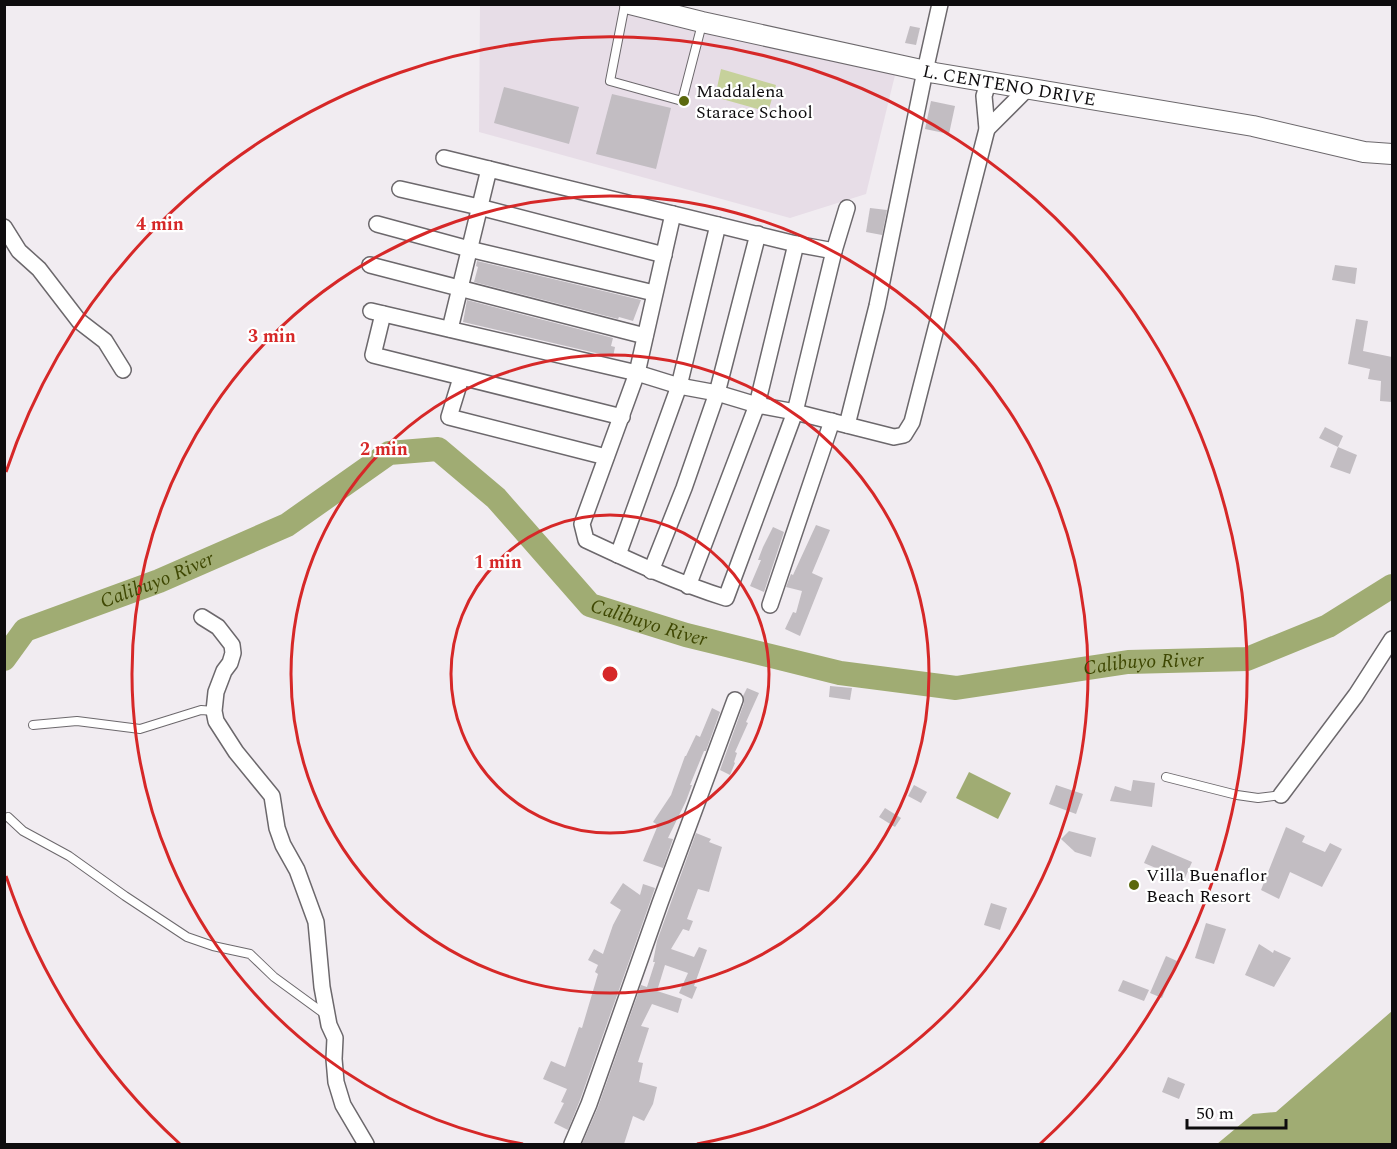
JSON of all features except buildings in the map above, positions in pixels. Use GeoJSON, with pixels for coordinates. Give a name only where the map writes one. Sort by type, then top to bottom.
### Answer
{"type":"FeatureCollection","features":[{"type":"Feature","properties":{"kind":"street","name":"L. CENTENO DRIVE"},"geometry":{"type":"LineString","coordinates":[[630,4],[925,71],[1253,126],[1364,152],[1392,154]]}},
{"type":"Feature","properties":{"kind":"street"},"geometry":{"type":"LineString","coordinates":[[770,605],[840,423],[877,306],[940,4]]}},
{"type":"Feature","properties":{"kind":"street"},"geometry":{"type":"LineString","coordinates":[[622,417],[373,355],[377,312],[638,373],[679,386],[717,393],[757,405],[795,412],[894,437],[904,435],[912,422],[987,129],[984,96],[988,83]]}},
{"type":"Feature","properties":{"kind":"street"},"geometry":{"type":"LineString","coordinates":[[987,129],[1027,89]]}},
{"type":"Feature","properties":{"kind":"street"},"geometry":{"type":"LineString","coordinates":[[444,158],[796,244],[834,251]]}},
{"type":"Feature","properties":{"kind":"street"},"geometry":{"type":"LineString","coordinates":[[450,330],[489,169]]}},
{"type":"Feature","properties":{"kind":"street"},"geometry":{"type":"LineString","coordinates":[[400,189],[664,255]]}},
{"type":"Feature","properties":{"kind":"street"},"geometry":{"type":"LineString","coordinates":[[673,214],[638,373],[582,524],[586,540],[651,571],[688,586],[734,600],[795,412],[834,251],[847,208]]}},
{"type":"Feature","properties":{"kind":"street"},"geometry":{"type":"LineString","coordinates":[[377,224],[469,249],[654,293]]}},
{"type":"Feature","properties":{"kind":"street"},"geometry":{"type":"LineString","coordinates":[[618,555],[679,386],[717,225]]}},
{"type":"Feature","properties":{"kind":"street"},"geometry":{"type":"LineString","coordinates":[[4,227],[19,250],[39,269],[79,321],[105,341],[123,370]]}},
{"type":"Feature","properties":{"kind":"street"},"geometry":{"type":"LineString","coordinates":[[651,571],[684,488],[717,393],[758,234]]}},
{"type":"Feature","properties":{"kind":"street"},"geometry":{"type":"LineString","coordinates":[[688,586],[757,405],[796,244]]}},
{"type":"Feature","properties":{"kind":"street"},"geometry":{"type":"LineString","coordinates":[[370,266],[460,287],[645,336]]}},
{"type":"Feature","properties":{"kind":"street"},"geometry":{"type":"LineString","coordinates":[[461,378],[449,417],[606,457]]}},
{"type":"Feature","properties":{"kind":"street"},"geometry":{"type":"LineString","coordinates":[[202,617],[218,627],[232,645],[233,653],[230,663],[224,671],[216,692],[214,711],[216,722],[236,752],[272,796],[283,845],[297,870],[316,922],[322,987],[327,1016],[335,1038],[336,1082],[343,1105],[366,1144]]}},
{"type":"Feature","properties":{"kind":"street"},"geometry":{"type":"LineString","coordinates":[[1281,795],[1356,695],[1392,639]]}},
{"type":"Feature","properties":{"kind":"street"},"geometry":{"type":"LineString","coordinates":[[572,1144],[589,1104],[735,700]]}},
{"type":"Feature","properties":{"kind":"lane"},"geometry":{"type":"LineString","coordinates":[[625,4],[610,81],[682,101],[702,22]]}},
{"type":"Feature","properties":{"kind":"lane"},"geometry":{"type":"LineString","coordinates":[[33,725],[77,721],[140,729],[201,710],[214,711]]}},
{"type":"Feature","properties":{"kind":"lane"},"geometry":{"type":"LineString","coordinates":[[1166,777],[1237,795],[1258,798],[1281,795]]}},
{"type":"Feature","properties":{"kind":"lane"},"geometry":{"type":"LineString","coordinates":[[8,817],[23,831],[91,870],[124,896],[187,937],[213,946],[250,954],[274,977],[327,1016]]}},
{"type":"Feature","properties":{"kind":"shaded area","name":"Maddalena Starace School"},"geometry":{"type":"Polygon","coordinates":[[[480,5],[616,5],[896,71],[866,194],[790,218],[479,132],[480,5]]]}},
{"type":"Feature","properties":{"kind":"shaded area"},"geometry":{"type":"Polygon","coordinates":[[[721,69],[776,85],[768,112],[715,97],[721,69]]]}},
{"type":"Feature","properties":{"kind":"shaded area"},"geometry":{"type":"Polygon","coordinates":[[[969,772],[1011,793],[998,819],[956,798],[969,772]]]}},
{"type":"Feature","properties":{"kind":"shaded area"},"geometry":{"type":"Polygon","coordinates":[[[1392,1011],[1392,1144],[1217,1144],[1253,1114],[1276,1112],[1392,1011]]]}},
{"type":"Feature","properties":{"kind":"waterway","name":"Calibuyo River"},"geometry":{"type":"LineString","coordinates":[[4,659],[25,630],[159,581],[287,525],[389,453],[438,449],[496,498],[590,605],[686,635],[840,673],[956,688],[1128,662],[1247,659],[1328,626],[1392,586]]}},
{"type":"Feature","properties":{"kind":"waterway","name":"Calibuyo River"},"geometry":{"type":"LineString","coordinates":[[4,649],[9,653]]}},
{"type":"Feature","properties":{"kind":"place","name":"Maddalena Starace School"},"geometry":{"type":"Point","coordinates":[684,101]}},
{"type":"Feature","properties":{"kind":"place","name":"Villa Buenaflor Beach Resort"},"geometry":{"type":"Point","coordinates":[1134,885]}}]}
